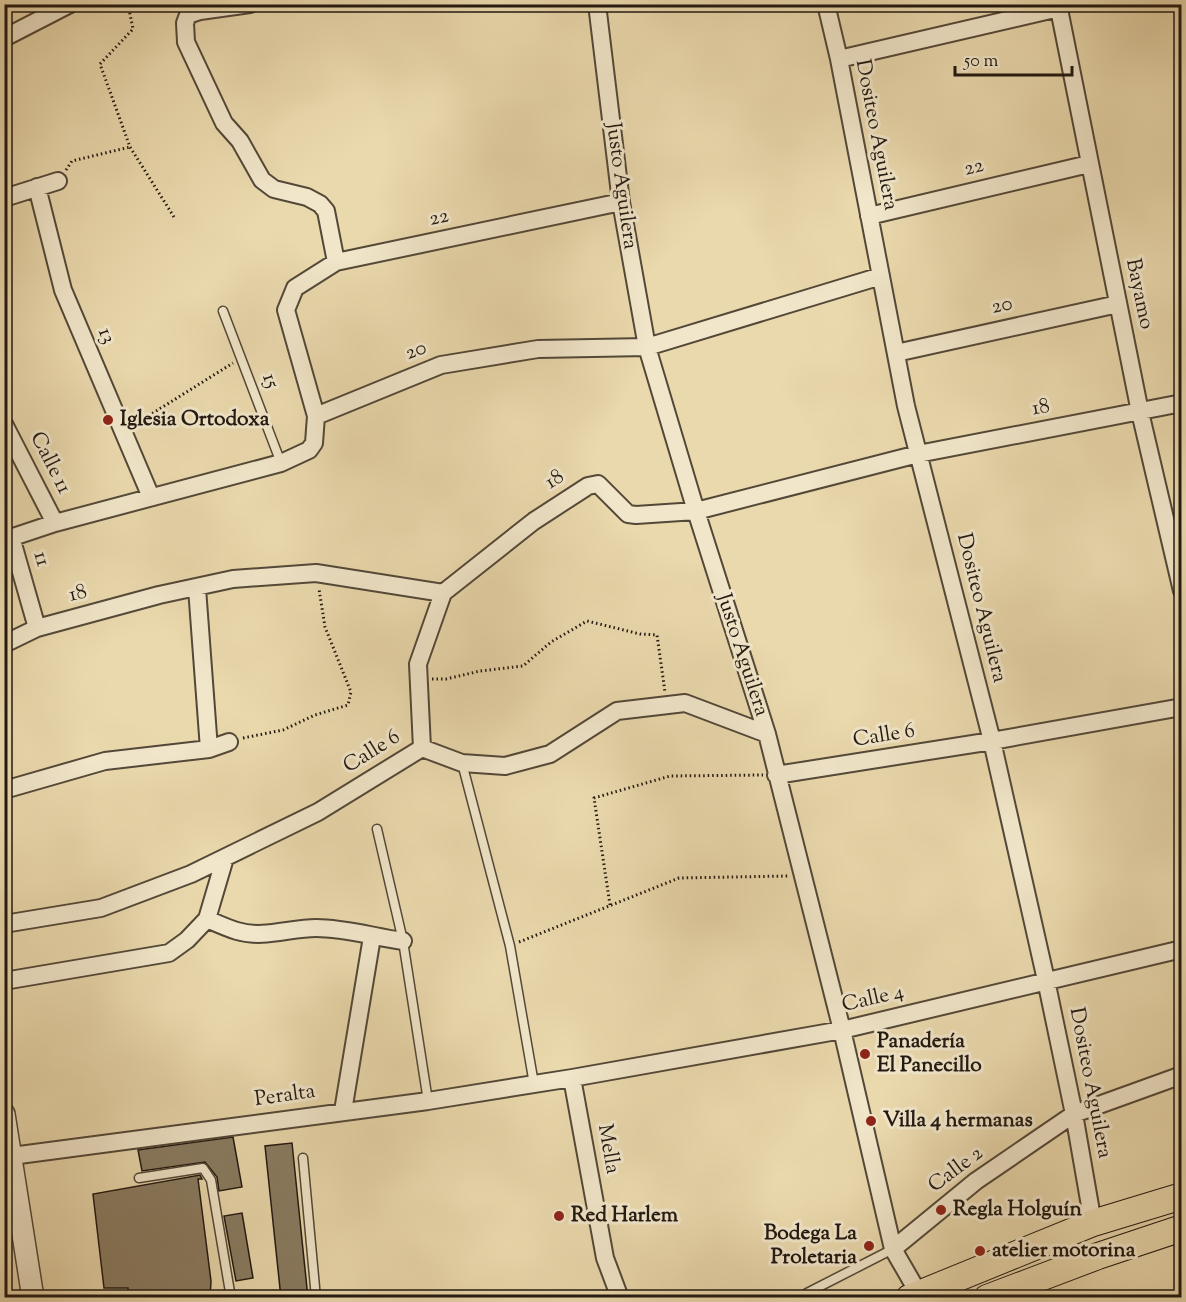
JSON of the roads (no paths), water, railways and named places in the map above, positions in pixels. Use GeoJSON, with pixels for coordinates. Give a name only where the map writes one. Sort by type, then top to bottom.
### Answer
{"type":"FeatureCollection","features":[{"type":"Feature","properties":{"kind":"main road"},"geometry":{"type":"LineString","coordinates":[[916,1296],[1093,1223],[1182,1196]]}},
{"type":"Feature","properties":{"kind":"main road"},"geometry":{"type":"LineString","coordinates":[[987,1298],[1098,1256],[1182,1228]]}},
{"type":"Feature","properties":{"kind":"street"},"geometry":{"type":"LineString","coordinates":[[4,38],[70,4]]}},
{"type":"Feature","properties":{"kind":"street"},"geometry":{"type":"LineString","coordinates":[[250,4],[200,11],[188,15],[185,23],[186,42],[224,123],[240,141],[262,180],[274,189],[307,197],[320,204],[326,211],[336,262]]}},
{"type":"Feature","properties":{"kind":"street","name":"Justo Aguilera"},"geometry":{"type":"LineString","coordinates":[[597,4],[621,202],[647,346],[696,511],[767,734],[842,1030],[893,1250],[916,1296]]}},
{"type":"Feature","properties":{"kind":"street","name":"Dositeo Aguilera"},"geometry":{"type":"LineString","coordinates":[[826,4],[918,454],[992,741],[1046,980],[1074,1114],[1093,1223]]}},
{"type":"Feature","properties":{"kind":"street"},"geometry":{"type":"LineString","coordinates":[[838,59],[1058,6]]}},
{"type":"Feature","properties":{"kind":"street","name":"Bayamo"},"geometry":{"type":"LineString","coordinates":[[1058,6],[1140,412],[1182,591]]}},
{"type":"Feature","properties":{"kind":"street","name":"22"},"geometry":{"type":"LineString","coordinates":[[869,216],[1089,165]]}},
{"type":"Feature","properties":{"kind":"street"},"geometry":{"type":"LineString","coordinates":[[4,198],[58,181]]}},
{"type":"Feature","properties":{"kind":"street","name":"13"},"geometry":{"type":"LineString","coordinates":[[37,187],[63,290],[151,497]]}},
{"type":"Feature","properties":{"kind":"street","name":"22"},"geometry":{"type":"LineString","coordinates":[[316,416],[286,310],[295,288],[336,262],[621,202]]}},
{"type":"Feature","properties":{"kind":"street","name":"20"},"geometry":{"type":"LineString","coordinates":[[316,416],[441,365],[538,349],[647,346],[881,276]]}},
{"type":"Feature","properties":{"kind":"street","name":"20"},"geometry":{"type":"LineString","coordinates":[[896,353],[1118,304]]}},
{"type":"Feature","properties":{"kind":"street","name":"18"},"geometry":{"type":"LineString","coordinates":[[4,644],[38,628],[159,595],[233,579],[316,573],[443,593],[534,522],[588,486],[598,484],[628,514],[696,511],[918,454],[1182,404]]}},
{"type":"Feature","properties":{"kind":"street"},"geometry":{"type":"LineString","coordinates":[[8,539],[55,523],[281,463],[309,450],[314,443],[316,416]]}},
{"type":"Feature","properties":{"kind":"street","name":"Calle 11"},"geometry":{"type":"LineString","coordinates":[[4,424],[55,523]]}},
{"type":"Feature","properties":{"kind":"street","name":"11"},"geometry":{"type":"LineString","coordinates":[[8,539],[38,628]]}},
{"type":"Feature","properties":{"kind":"street"},"geometry":{"type":"LineString","coordinates":[[197,588],[209,749]]}},
{"type":"Feature","properties":{"kind":"street"},"geometry":{"type":"LineString","coordinates":[[422,748],[418,664],[443,593]]}},
{"type":"Feature","properties":{"kind":"street","name":"Calle 6"},"geometry":{"type":"LineString","coordinates":[[4,924],[101,908],[191,874],[318,812],[422,748],[462,763],[505,766],[550,754],[617,711],[685,703],[767,734]]}},
{"type":"Feature","properties":{"kind":"street","name":"Calle 6"},"geometry":{"type":"LineString","coordinates":[[776,775],[992,741],[1182,707]]}},
{"type":"Feature","properties":{"kind":"street"},"geometry":{"type":"LineString","coordinates":[[4,790],[105,761],[209,749],[230,742]]}},
{"type":"Feature","properties":{"kind":"street"},"geometry":{"type":"LineString","coordinates":[[4,981],[169,953],[187,940],[207,919],[225,858]]}},
{"type":"Feature","properties":{"kind":"street"},"geometry":{"type":"LineString","coordinates":[[207,919],[238,932],[263,934],[314,928],[348,930],[372,937],[403,941]]}},
{"type":"Feature","properties":{"kind":"street"},"geometry":{"type":"LineString","coordinates":[[343,1111],[372,937]]}},
{"type":"Feature","properties":{"kind":"street","name":"Calle 4"},"geometry":{"type":"LineString","coordinates":[[572,1078],[842,1030],[1182,949]]}},
{"type":"Feature","properties":{"kind":"street","name":"Calle 2"},"geometry":{"type":"LineString","coordinates":[[893,1250],[976,1181],[1074,1114],[1182,1075]]}},
{"type":"Feature","properties":{"kind":"street","name":"Peralta"},"geometry":{"type":"LineString","coordinates":[[8,1157],[428,1101],[572,1078]]}},
{"type":"Feature","properties":{"kind":"street","name":"Mella"},"geometry":{"type":"LineString","coordinates":[[572,1078],[605,1258],[620,1298]]}},
{"type":"Feature","properties":{"kind":"street"},"geometry":{"type":"LineString","coordinates":[[4,1114],[8,1157],[33,1298]]}},
{"type":"Feature","properties":{"kind":"lane","name":"15"},"geometry":{"type":"LineString","coordinates":[[224,311],[281,463]]}},
{"type":"Feature","properties":{"kind":"lane"},"geometry":{"type":"LineString","coordinates":[[462,763],[510,946],[534,1084]]}},
{"type":"Feature","properties":{"kind":"lane"},"geometry":{"type":"LineString","coordinates":[[377,829],[403,941],[428,1101]]}},
{"type":"Feature","properties":{"kind":"lane"},"geometry":{"type":"LineString","coordinates":[[303,1158],[316,1298]]}},
{"type":"Feature","properties":{"kind":"lane"},"geometry":{"type":"LineString","coordinates":[[139,1178],[203,1168],[211,1180],[231,1298]]}},
{"type":"Feature","properties":{"kind":"lane"},"geometry":{"type":"LineString","coordinates":[[807,1293],[893,1250]]}},
{"type":"Feature","properties":{"kind":"place","name":"Iglesia Ortodoxa"},"geometry":{"type":"Point","coordinates":[108,420]}},
{"type":"Feature","properties":{"kind":"place","name":"Panadería El Panecillo"},"geometry":{"type":"Point","coordinates":[865,1054]}},
{"type":"Feature","properties":{"kind":"place","name":"Villa 4 hermanas"},"geometry":{"type":"Point","coordinates":[871,1121]}},
{"type":"Feature","properties":{"kind":"place","name":"Regla Holguín"},"geometry":{"type":"Point","coordinates":[941,1210]}},
{"type":"Feature","properties":{"kind":"place","name":"Red Harlem"},"geometry":{"type":"Point","coordinates":[559,1216]}},
{"type":"Feature","properties":{"kind":"place","name":"Bodega La Proletaria"},"geometry":{"type":"Point","coordinates":[869,1246]}},
{"type":"Feature","properties":{"kind":"place","name":"atelier motorina"},"geometry":{"type":"Point","coordinates":[980,1251]}}]}
